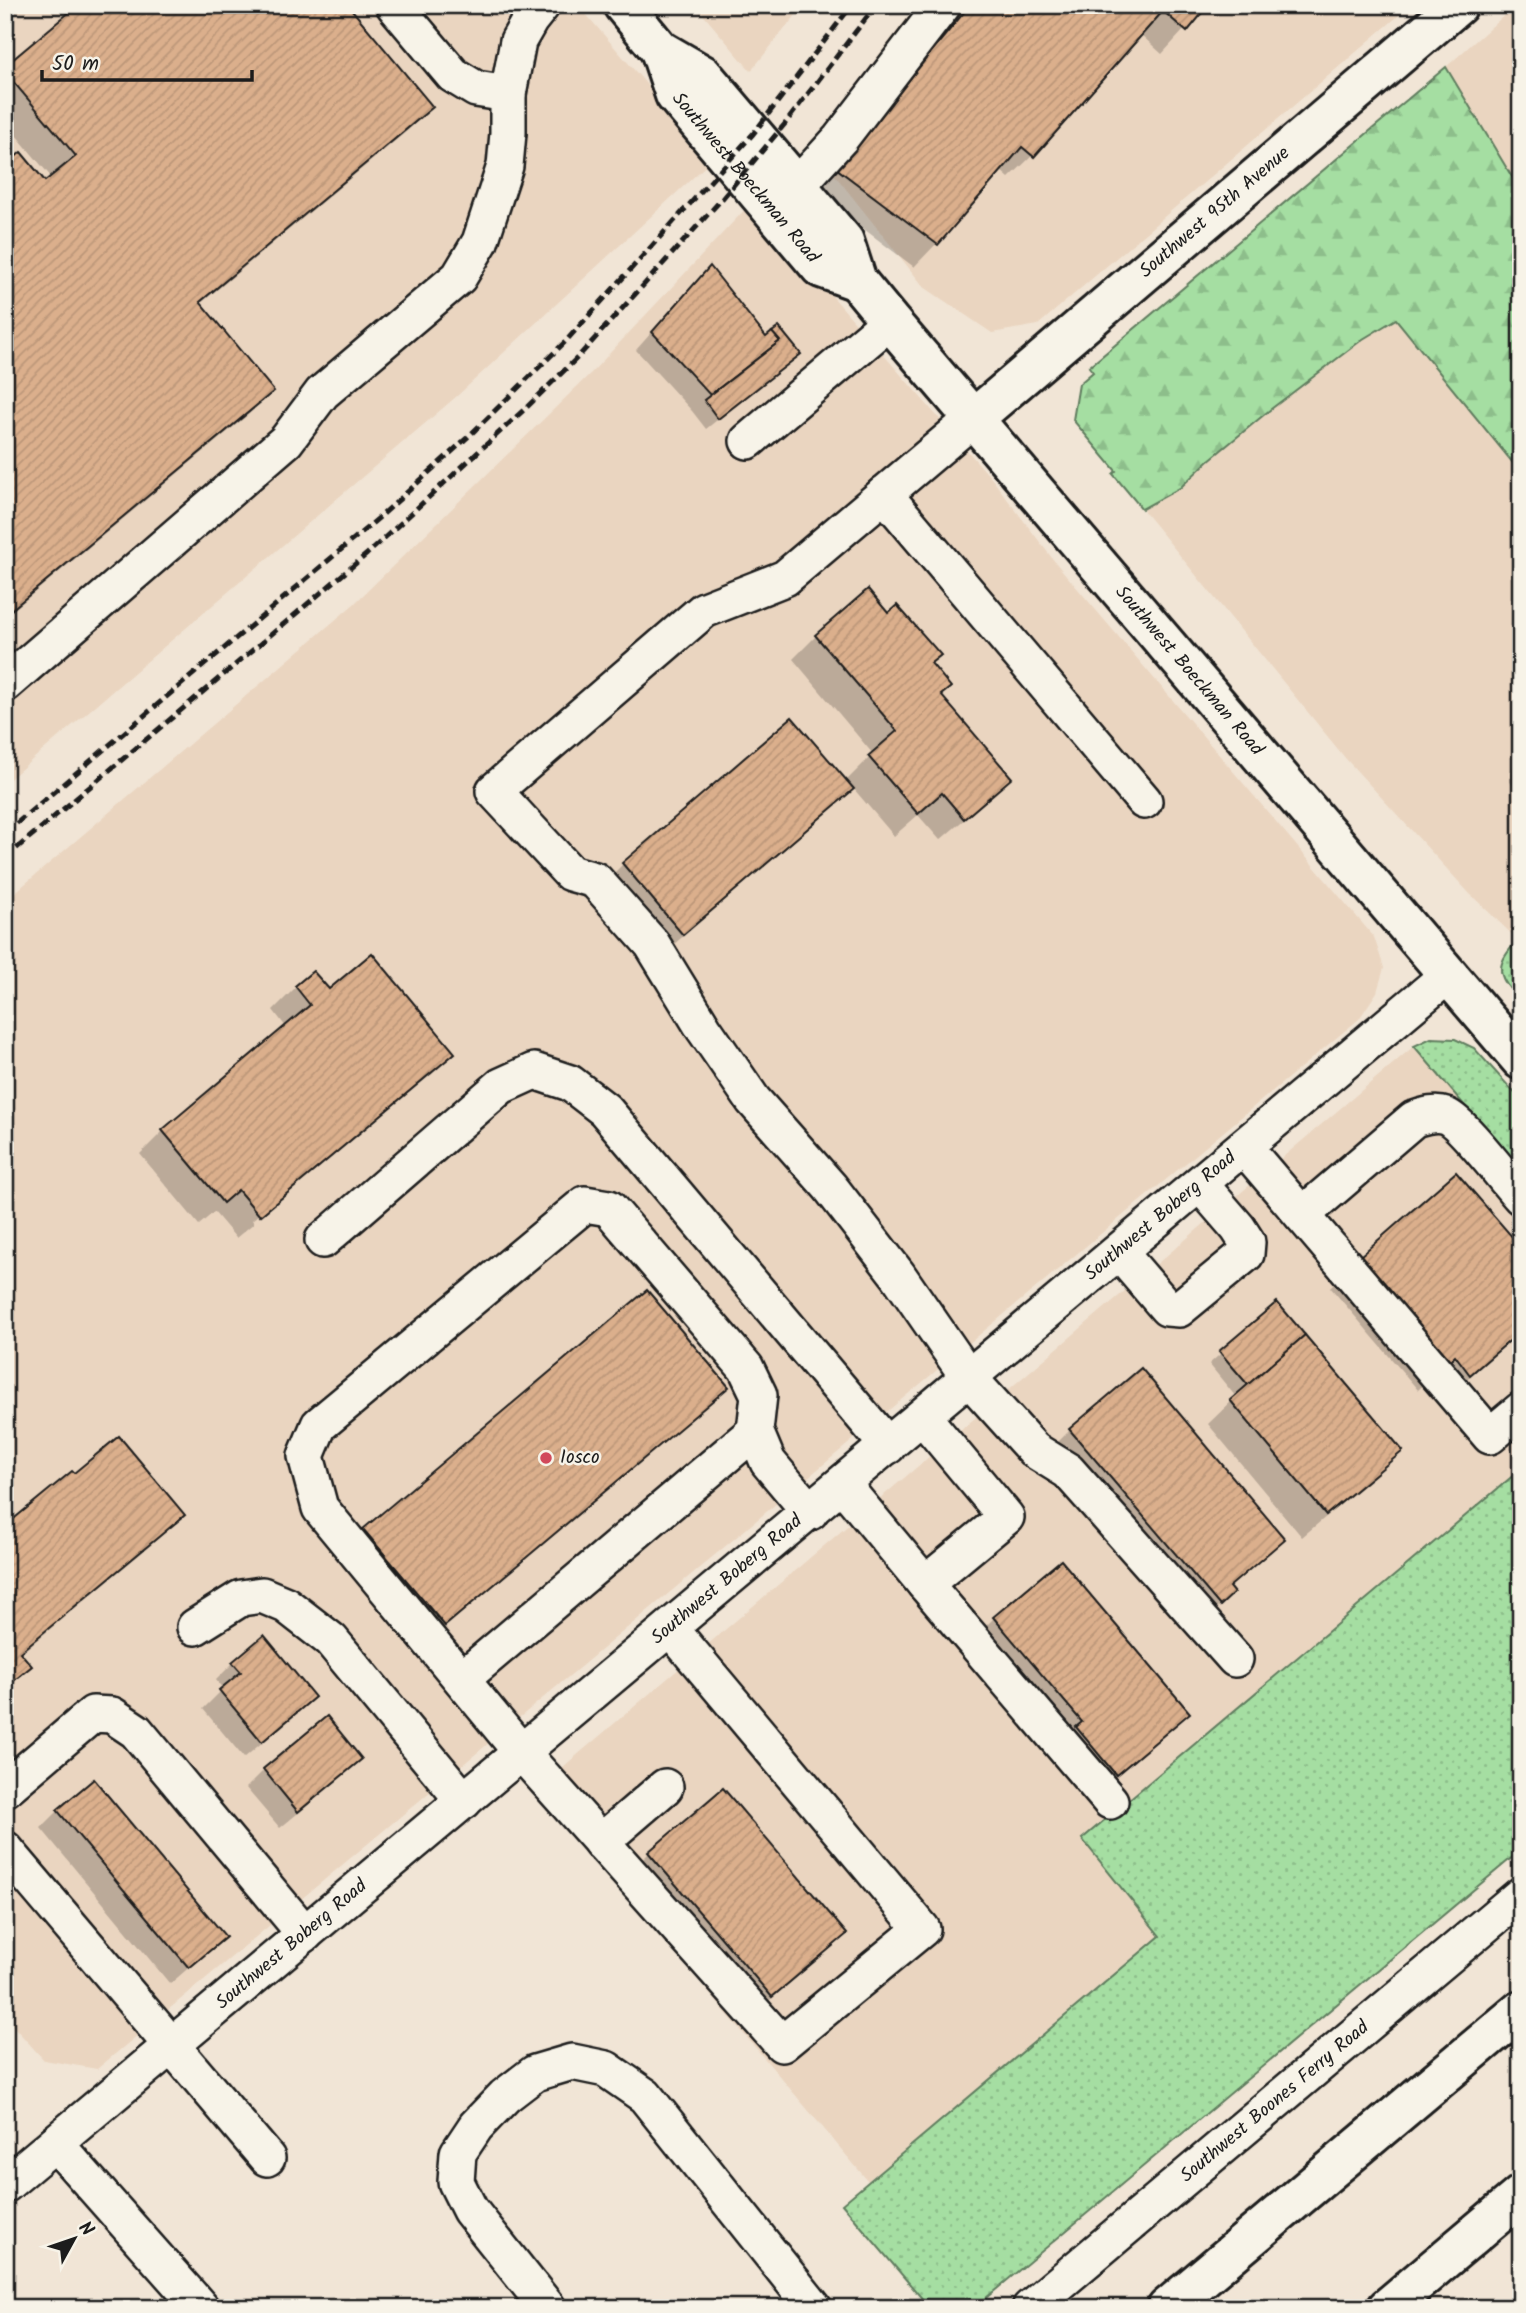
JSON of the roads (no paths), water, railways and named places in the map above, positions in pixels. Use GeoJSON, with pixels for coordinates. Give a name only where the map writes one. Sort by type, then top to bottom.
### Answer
{"type":"FeatureCollection","features":[{"type":"Feature","properties":{"kind":"main road","name":"Southwest Boeckman Road"},"geometry":{"type":"LineString","coordinates":[[623,5],[660,50],[703,75],[844,241],[857,281],[890,321],[1521,1060]]}},
{"type":"Feature","properties":{"kind":"main road","name":"Southwest 95th Avenue"},"geometry":{"type":"LineString","coordinates":[[973,419],[1458,5]]}},
{"type":"Feature","properties":{"kind":"main road","name":"Southwest Boeckman Road"},"geometry":{"type":"LineString","coordinates":[[660,50],[675,95],[821,268],[857,281]]}},
{"type":"Feature","properties":{"kind":"main road"},"geometry":{"type":"LineString","coordinates":[[1167,2308],[1521,2010]]}},
{"type":"Feature","properties":{"kind":"main road"},"geometry":{"type":"LineString","coordinates":[[1387,2308],[1521,2196]]}},
{"type":"Feature","properties":{"kind":"street"},"geometry":{"type":"LineString","coordinates":[[394,5],[453,75],[476,89],[508,94]]}},
{"type":"Feature","properties":{"kind":"street"},"geometry":{"type":"LineString","coordinates":[[5,684],[286,441],[323,393],[459,277],[480,242],[505,166],[508,94],[518,41],[542,5]]}},
{"type":"Feature","properties":{"kind":"street"},"geometry":{"type":"LineString","coordinates":[[797,186],[840,139],[943,5]]}},
{"type":"Feature","properties":{"kind":"street"},"geometry":{"type":"LineString","coordinates":[[748,441],[890,321]]}},
{"type":"Feature","properties":{"kind":"street"},"geometry":{"type":"LineString","coordinates":[[973,419],[785,578],[704,610],[494,791],[570,873],[595,880],[652,944],[704,1029],[753,1100],[830,1187],[898,1275],[969,1378],[1034,1450],[1068,1471],[1235,1659]]}},
{"type":"Feature","properties":{"kind":"street"},"geometry":{"type":"LineString","coordinates":[[884,494],[1144,801]]}},
{"type":"Feature","properties":{"kind":"street","name":"Southwest Boberg Road"},"geometry":{"type":"LineString","coordinates":[[5,2185],[1447,976]]}},
{"type":"Feature","properties":{"kind":"street"},"geometry":{"type":"LineString","coordinates":[[323,1240],[501,1086],[534,1071],[570,1083],[605,1110],[888,1446]]}},
{"type":"Feature","properties":{"kind":"street"},"geometry":{"type":"LineString","coordinates":[[1302,1215],[1414,1119],[1430,1114],[1446,1116],[1460,1126],[1521,1197]]}},
{"type":"Feature","properties":{"kind":"street"},"geometry":{"type":"LineString","coordinates":[[1244,1147],[1490,1436],[1521,1410]]}},
{"type":"Feature","properties":{"kind":"street"},"geometry":{"type":"LineString","coordinates":[[1119,1252],[1167,1307],[1179,1309],[1246,1254],[1247,1242],[1238,1227],[1200,1184]]}},
{"type":"Feature","properties":{"kind":"street"},"geometry":{"type":"LineString","coordinates":[[670,1628],[922,1929],[782,2044],[522,1753],[320,1508],[306,1456],[319,1425],[585,1204],[609,1208],[746,1368],[759,1395],[755,1431],[768,1462],[810,1511]]}},
{"type":"Feature","properties":{"kind":"street"},"geometry":{"type":"LineString","coordinates":[[922,1417],[1006,1517],[925,1584]]}},
{"type":"Feature","properties":{"kind":"street"},"geometry":{"type":"LineString","coordinates":[[462,1679],[755,1431]]}},
{"type":"Feature","properties":{"kind":"street"},"geometry":{"type":"LineString","coordinates":[[842,1484],[1110,1801]]}},
{"type":"Feature","properties":{"kind":"street"},"geometry":{"type":"LineString","coordinates":[[195,1627],[241,1598],[262,1595],[286,1605],[331,1640],[464,1801]]}},
{"type":"Feature","properties":{"kind":"street"},"geometry":{"type":"LineString","coordinates":[[5,1788],[93,1714],[113,1715],[136,1731],[305,1934]]}},
{"type":"Feature","properties":{"kind":"street"},"geometry":{"type":"LineString","coordinates":[[601,1842],[665,1787]]}},
{"type":"Feature","properties":{"kind":"street"},"geometry":{"type":"LineString","coordinates":[[5,1849],[267,2158]]}},
{"type":"Feature","properties":{"kind":"street","name":"Southwest Boones Ferry Road"},"geometry":{"type":"LineString","coordinates":[[1030,2308],[1521,1895]]}},
{"type":"Feature","properties":{"kind":"street"},"geometry":{"type":"LineString","coordinates":[[548,2308],[470,2210],[456,2182],[458,2153],[476,2126],[505,2096],[536,2073],[572,2062],[606,2069],[645,2095],[814,2308]]}},
{"type":"Feature","properties":{"kind":"street"},"geometry":{"type":"LineString","coordinates":[[55,2143],[201,2308]]}},
{"type":"Feature","properties":{"kind":"railway"},"geometry":{"type":"LineString","coordinates":[[5,833],[381,516],[469,436],[565,342],[753,134],[852,5]]}},
{"type":"Feature","properties":{"kind":"railway"},"geometry":{"type":"LineString","coordinates":[[5,858],[367,554],[527,407],[578,357],[721,200],[784,125],[876,5]]}},
{"type":"Feature","properties":{"kind":"place","name":"Iosco"},"geometry":{"type":"Point","coordinates":[546,1458]}}]}
